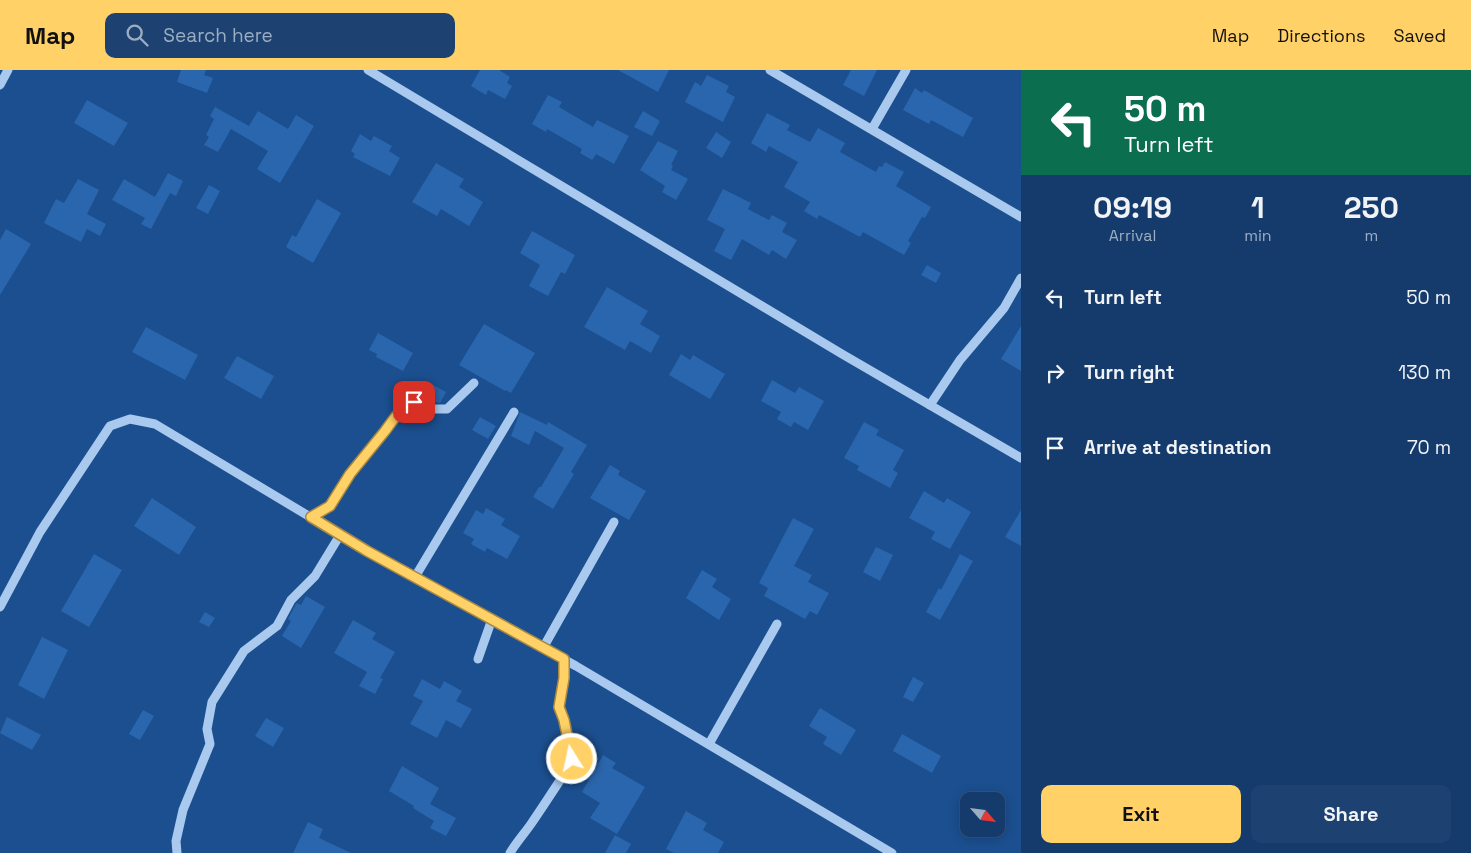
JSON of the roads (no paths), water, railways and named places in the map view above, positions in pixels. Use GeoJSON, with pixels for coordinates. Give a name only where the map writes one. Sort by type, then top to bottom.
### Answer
{"type":"FeatureCollection","features":[{"type":"Feature","properties":{"kind":"street"},"geometry":{"type":"LineString","coordinates":[[0,85],[8,70]]}},
{"type":"Feature","properties":{"kind":"street"},"geometry":{"type":"LineString","coordinates":[[368,70],[842,354],[1021,458]]}},
{"type":"Feature","properties":{"kind":"street"},"geometry":{"type":"LineString","coordinates":[[770,70],[1021,217]]}},
{"type":"Feature","properties":{"kind":"street"},"geometry":{"type":"LineString","coordinates":[[872,129],[906,70]]}},
{"type":"Feature","properties":{"kind":"street"},"geometry":{"type":"LineString","coordinates":[[930,405],[960,360],[1004,308],[1021,278]]}},
{"type":"Feature","properties":{"kind":"street"},"geometry":{"type":"LineString","coordinates":[[311,517],[330,506],[350,474],[396,416],[414,402],[434,409],[446,409],[474,383]]}},
{"type":"Feature","properties":{"kind":"street"},"geometry":{"type":"LineString","coordinates":[[415,577],[514,412]]}},
{"type":"Feature","properties":{"kind":"street"},"geometry":{"type":"LineString","coordinates":[[0,608],[40,532],[110,426],[130,418],[155,424],[340,535],[564,659],[892,853]]}},
{"type":"Feature","properties":{"kind":"street"},"geometry":{"type":"LineString","coordinates":[[543,648],[614,522]]}},
{"type":"Feature","properties":{"kind":"street"},"geometry":{"type":"LineString","coordinates":[[177,853],[176,842],[182,810],[210,744],[207,729],[212,702],[244,651],[277,626],[291,600],[315,576],[340,535]]}},
{"type":"Feature","properties":{"kind":"street"},"geometry":{"type":"LineString","coordinates":[[478,659],[492,620]]}},
{"type":"Feature","properties":{"kind":"street"},"geometry":{"type":"LineString","coordinates":[[709,744],[777,624]]}},
{"type":"Feature","properties":{"kind":"street"},"geometry":{"type":"LineString","coordinates":[[510,853],[543,806],[572,759],[564,720],[559,707],[564,678],[564,659]]}}]}
